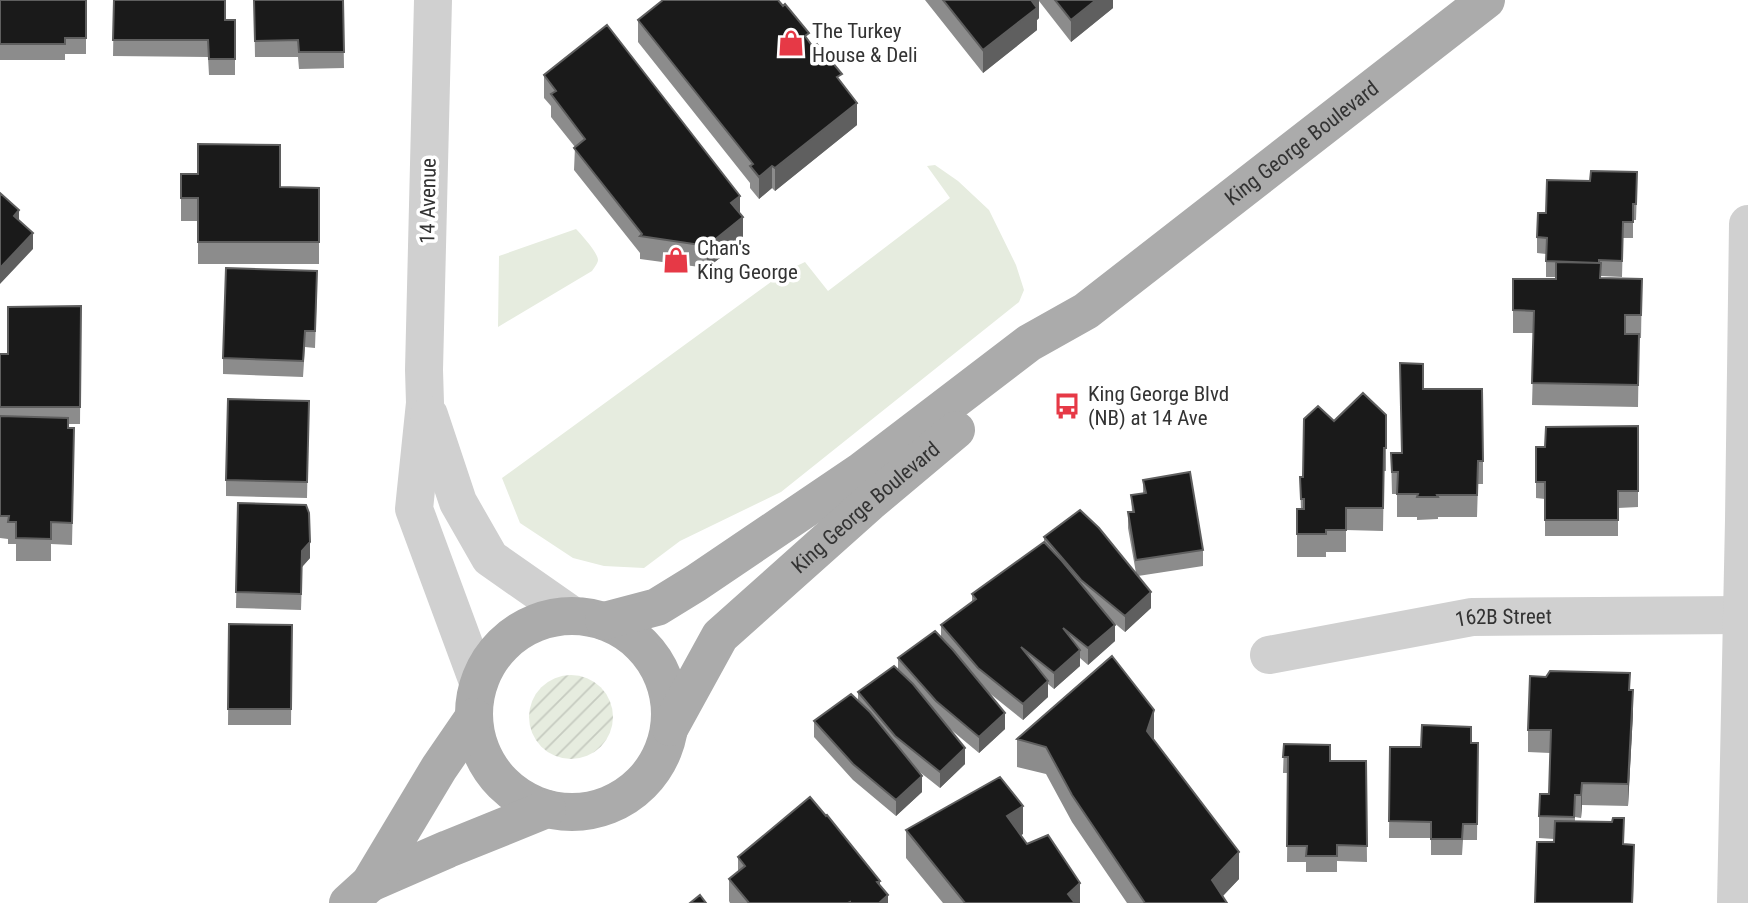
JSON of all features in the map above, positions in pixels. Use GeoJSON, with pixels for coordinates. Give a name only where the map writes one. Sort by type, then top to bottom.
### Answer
{"type":"FeatureCollection","features":[{"type":"Feature","properties":{"kind":"main road","name":"King George Boulevard"},"geometry":{"type":"LineString","coordinates":[[589,618],[657,607],[860,472],[1029,343],[1086,310],[1486,0]]}},
{"type":"Feature","properties":{"kind":"main road","name":"King George Boulevard"},"geometry":{"type":"LineString","coordinates":[[670,727],[720,636],[869,503],[1041,360],[1086,310]]}},
{"type":"Feature","properties":{"kind":"main road"},"geometry":{"type":"LineString","coordinates":[[359,893],[439,768],[476,700],[493,654],[514,635],[542,620],[589,618],[634,637],[656,662],[668,693],[670,727],[660,759],[640,785],[613,804],[581,813],[547,810],[519,797],[495,776],[480,748],[476,700]]}},
{"type":"Feature","properties":{"kind":"main road"},"geometry":{"type":"LineString","coordinates":[[359,893],[448,849],[547,810]]}},
{"type":"Feature","properties":{"kind":"street","name":"14 Avenue"},"geometry":{"type":"LineString","coordinates":[[433,0],[425,403],[414,509],[476,700]]}},
{"type":"Feature","properties":{"kind":"street"},"geometry":{"type":"LineString","coordinates":[[1736,903],[1748,224]]}},
{"type":"Feature","properties":{"kind":"street","name":"14 Avenue"},"geometry":{"type":"LineString","coordinates":[[425,403],[458,502],[490,558],[589,618]]}},
{"type":"Feature","properties":{"kind":"street","name":"162B Street"},"geometry":{"type":"LineString","coordinates":[[1269,655],[1472,617],[1742,615]]}},
{"type":"Feature","properties":{"kind":"shaded area"},"geometry":{"type":"Polygon","coordinates":[[[935,165],[958,181],[989,210],[1016,265],[1024,290],[1019,302],[781,492],[680,541],[644,568],[604,566],[573,558],[520,523],[502,478],[786,271],[805,262],[828,291],[950,198],[927,166],[935,165]]]}},
{"type":"Feature","properties":{"kind":"shaded area"},"geometry":{"type":"Polygon","coordinates":[[[576,229],[597,257],[592,271],[498,327],[499,256],[576,229]]]}},
{"type":"Feature","properties":{"kind":"shaded area"},"geometry":{"type":"Polygon","coordinates":[[[571,675],[594,682],[606,694],[613,717],[606,740],[594,752],[571,759],[548,752],[536,740],[529,717],[536,694],[548,682],[571,675]]]}},
{"type":"Feature","properties":{"kind":"building"},"geometry":{"type":"Polygon","coordinates":[[[0,0],[86,0],[86,38],[65,38],[65,44],[0,44],[0,0]]]}},
{"type":"Feature","properties":{"kind":"building"},"geometry":{"type":"Polygon","coordinates":[[[114,0],[225,0],[225,20],[235,20],[235,59],[209,59],[208,40],[113,40],[114,0]]]}},
{"type":"Feature","properties":{"kind":"building"},"geometry":{"type":"Polygon","coordinates":[[[254,0],[343,0],[344,52],[299,52],[298,40],[255,41],[254,0]]]}},
{"type":"Feature","properties":{"kind":"building"},"geometry":{"type":"Polygon","coordinates":[[[663,0],[778,0],[783,6],[785,4],[809,33],[805,36],[813,47],[817,44],[842,74],[837,77],[857,103],[775,168],[772,166],[759,177],[750,166],[753,164],[638,20],[663,0]]]}},
{"type":"Feature","properties":{"kind":"building"},"geometry":{"type":"Polygon","coordinates":[[[943,0],[1033,0],[1037,8],[983,50],[943,0]]]}},
{"type":"Feature","properties":{"kind":"building"},"geometry":{"type":"Polygon","coordinates":[[[1055,0],[1096,0],[1071,20],[1055,0]]]}},
{"type":"Feature","properties":{"kind":"building"},"geometry":{"type":"Polygon","coordinates":[[[607,25],[740,196],[731,203],[743,217],[707,246],[640,236],[642,234],[574,148],[585,139],[551,94],[556,91],[544,75],[607,25]]]}},
{"type":"Feature","properties":{"kind":"building"},"geometry":{"type":"Polygon","coordinates":[[[198,144],[280,145],[280,187],[319,188],[319,242],[198,242],[198,198],[181,198],[181,174],[198,174],[198,144]]]}},
{"type":"Feature","properties":{"kind":"building"},"geometry":{"type":"Polygon","coordinates":[[[1591,171],[1637,172],[1633,222],[1623,222],[1622,261],[1546,261],[1547,238],[1537,237],[1538,213],[1546,213],[1547,180],[1590,181],[1591,171]]]}},
{"type":"Feature","properties":{"kind":"building"},"geometry":{"type":"Polygon","coordinates":[[[0,193],[19,210],[14,216],[33,233],[0,268],[0,193]]]}},
{"type":"Feature","properties":{"kind":"building"},"geometry":{"type":"Polygon","coordinates":[[[1556,262],[1601,263],[1600,278],[1642,279],[1641,315],[1625,315],[1625,334],[1639,334],[1638,385],[1532,383],[1534,311],[1513,310],[1513,279],[1556,279],[1556,262]]]}},
{"type":"Feature","properties":{"kind":"building"},"geometry":{"type":"Polygon","coordinates":[[[226,268],[317,271],[315,331],[305,331],[303,361],[223,358],[226,268]]]}},
{"type":"Feature","properties":{"kind":"building"},"geometry":{"type":"Polygon","coordinates":[[[81,306],[80,407],[0,407],[0,354],[8,354],[8,307],[81,306]]]}},
{"type":"Feature","properties":{"kind":"building"},"geometry":{"type":"Polygon","coordinates":[[[1400,363],[1423,364],[1423,389],[1482,389],[1483,461],[1478,461],[1477,495],[1417,497],[1418,494],[1397,494],[1398,472],[1392,472],[1391,453],[1402,453],[1400,363]]]}},
{"type":"Feature","properties":{"kind":"building"},"geometry":{"type":"Polygon","coordinates":[[[1363,393],[1386,415],[1383,508],[1346,508],[1346,530],[1326,530],[1326,534],[1297,534],[1297,509],[1304,509],[1300,477],[1303,477],[1304,419],[1318,406],[1334,421],[1363,393]]]}},
{"type":"Feature","properties":{"kind":"building"},"geometry":{"type":"Polygon","coordinates":[[[228,399],[309,401],[307,482],[226,480],[228,399]]]}},
{"type":"Feature","properties":{"kind":"building"},"geometry":{"type":"Polygon","coordinates":[[[0,416],[68,418],[68,428],[74,428],[72,523],[51,522],[51,539],[16,538],[16,522],[8,522],[9,516],[0,516],[0,416]]]}},
{"type":"Feature","properties":{"kind":"building"},"geometry":{"type":"Polygon","coordinates":[[[1638,426],[1638,491],[1618,491],[1618,520],[1545,520],[1545,482],[1536,482],[1536,447],[1545,447],[1546,427],[1638,426]]]}},
{"type":"Feature","properties":{"kind":"building"},"geometry":{"type":"Polygon","coordinates":[[[1190,472],[1203,550],[1136,560],[1128,512],[1134,512],[1131,495],[1146,493],[1143,480],[1190,472]]]}},
{"type":"Feature","properties":{"kind":"building"},"geometry":{"type":"Polygon","coordinates":[[[238,503],[306,505],[309,513],[310,542],[302,551],[301,594],[236,592],[238,503]]]}},
{"type":"Feature","properties":{"kind":"building"},"geometry":{"type":"Polygon","coordinates":[[[1080,510],[1099,528],[1151,592],[1125,616],[1081,580],[1044,537],[1080,510]]]}},
{"type":"Feature","properties":{"kind":"building"},"geometry":{"type":"Polygon","coordinates":[[[1044,542],[1115,625],[1088,648],[1063,628],[1080,650],[1054,673],[1021,647],[1048,681],[1023,704],[978,668],[941,625],[976,599],[972,594],[1044,542]]]}},
{"type":"Feature","properties":{"kind":"building"},"geometry":{"type":"Polygon","coordinates":[[[229,624],[292,625],[291,709],[228,709],[229,624]]]}},
{"type":"Feature","properties":{"kind":"building"},"geometry":{"type":"Polygon","coordinates":[[[935,631],[1005,713],[979,737],[936,701],[898,658],[935,631]]]}},
{"type":"Feature","properties":{"kind":"building"},"geometry":{"type":"Polygon","coordinates":[[[1112,656],[1154,710],[1147,731],[1239,852],[1212,880],[1227,903],[1145,903],[1072,795],[1046,747],[1017,739],[1112,656]]]}},
{"type":"Feature","properties":{"kind":"building"},"geometry":{"type":"Polygon","coordinates":[[[894,666],[913,684],[965,748],[940,772],[895,736],[858,692],[894,666]]]}},
{"type":"Feature","properties":{"kind":"building"},"geometry":{"type":"Polygon","coordinates":[[[1550,671],[1630,673],[1629,690],[1633,690],[1628,784],[1582,783],[1581,795],[1575,795],[1574,817],[1539,816],[1540,794],[1549,794],[1551,730],[1528,730],[1530,676],[1546,677],[1550,671]]]}},
{"type":"Feature","properties":{"kind":"building"},"geometry":{"type":"Polygon","coordinates":[[[851,694],[870,712],[922,776],[896,800],[853,764],[814,721],[851,694]]]}},
{"type":"Feature","properties":{"kind":"building"},"geometry":{"type":"Polygon","coordinates":[[[1422,725],[1471,727],[1471,743],[1478,743],[1477,824],[1463,824],[1462,839],[1431,839],[1431,822],[1389,821],[1390,747],[1421,747],[1422,725]]]}},
{"type":"Feature","properties":{"kind":"building"},"geometry":{"type":"Polygon","coordinates":[[[1284,744],[1330,745],[1330,761],[1366,761],[1367,846],[1337,845],[1337,856],[1306,856],[1307,846],[1287,846],[1288,757],[1283,757],[1284,744]]]}},
{"type":"Feature","properties":{"kind":"building"},"geometry":{"type":"Polygon","coordinates":[[[1000,777],[1023,806],[1007,816],[1027,844],[1048,835],[1080,883],[1068,894],[1075,903],[965,903],[906,830],[1000,777]]]}},
{"type":"Feature","properties":{"kind":"building"},"geometry":{"type":"Polygon","coordinates":[[[810,797],[880,881],[877,882],[888,895],[879,903],[749,903],[729,879],[745,866],[738,857],[810,797]]]}},
{"type":"Feature","properties":{"kind":"building"},"geometry":{"type":"Polygon","coordinates":[[[1613,818],[1624,818],[1623,844],[1634,845],[1632,903],[1535,903],[1537,842],[1554,842],[1555,821],[1612,822],[1613,818]]]}},
{"type":"Feature","properties":{"kind":"building"},"geometry":{"type":"Polygon","coordinates":[[[700,895],[706,903],[690,903],[700,895]]]}},
{"type":"Feature","properties":{"kind":"place","name":"The Turkey House & Deli"},"geometry":{"type":"Point","coordinates":[791,43]}},
{"type":"Feature","properties":{"kind":"place","name":"Chan's King George"},"geometry":{"type":"Point","coordinates":[676,260]}},
{"type":"Feature","properties":{"kind":"place","name":"King George Blvd (NB) at 14 Ave"},"geometry":{"type":"Point","coordinates":[1067,406]}}]}
